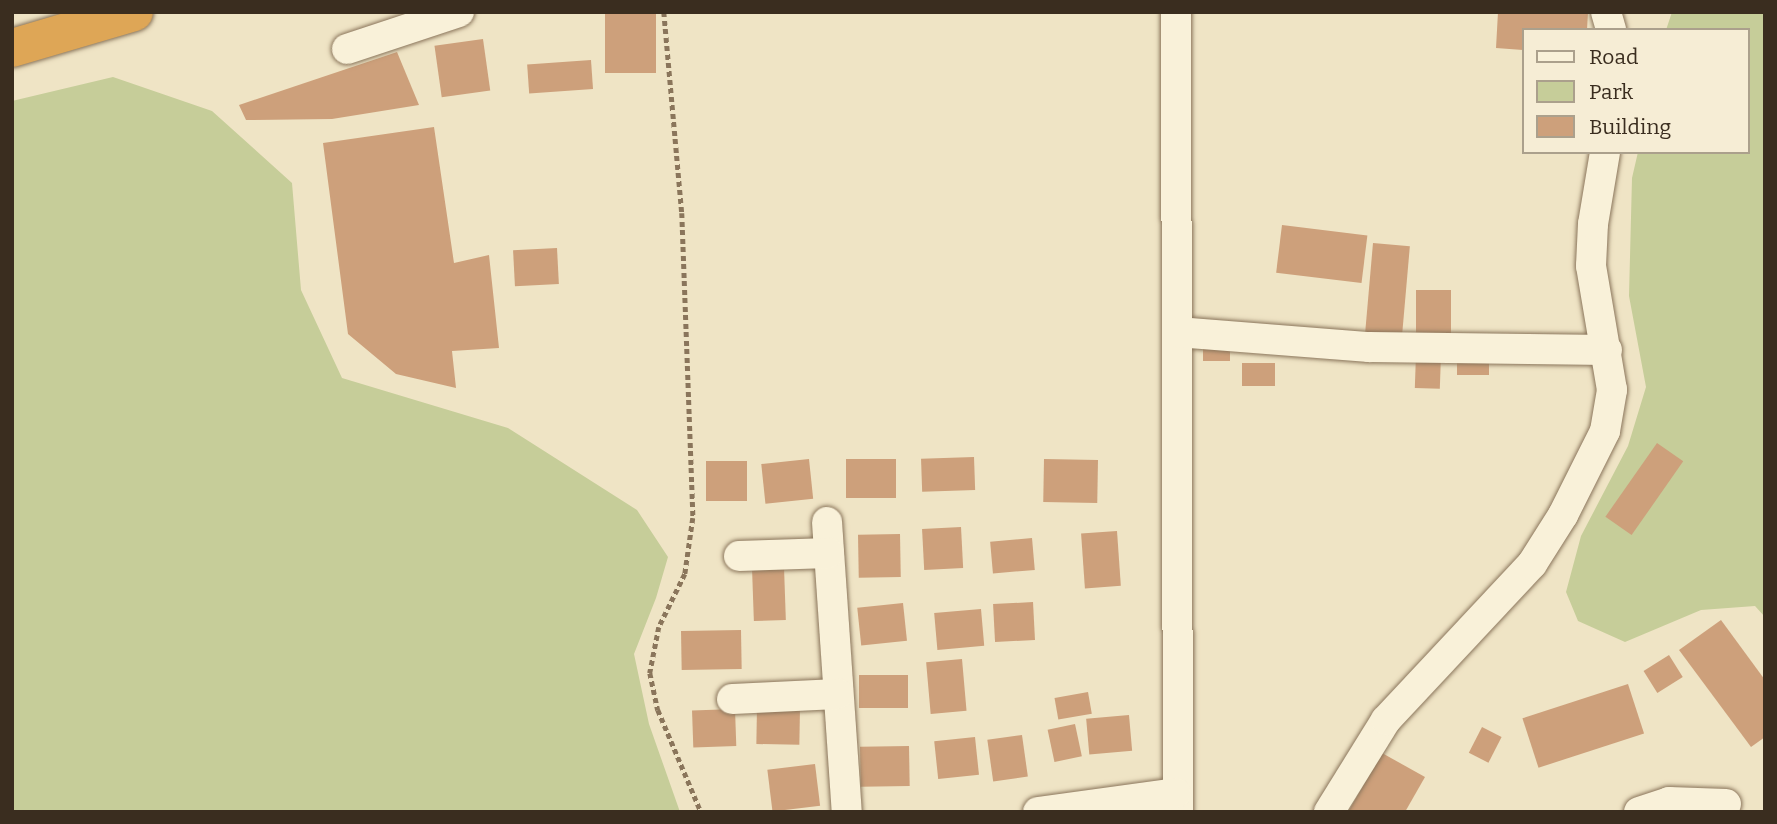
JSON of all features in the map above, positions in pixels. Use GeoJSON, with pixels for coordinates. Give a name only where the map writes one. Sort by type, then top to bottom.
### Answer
{"type":"FeatureCollection","features":[{"type":"Feature","properties":{"kind":"highway"},"geometry":{"type":"LineString","coordinates":[[12,48],[134,12]]}},
{"type":"Feature","properties":{"kind":"street"},"geometry":{"type":"LineString","coordinates":[[347,49],[459,12]]}},
{"type":"Feature","properties":{"kind":"street"},"geometry":{"type":"LineString","coordinates":[[1038,812],[1177,802],[1176,12]]}},
{"type":"Feature","properties":{"kind":"street"},"geometry":{"type":"LineString","coordinates":[[1329,812],[1386,720],[1532,564],[1563,515],[1605,431],[1612,390],[1591,265],[1593,225],[1605,154]]}},
{"type":"Feature","properties":{"kind":"street"},"geometry":{"type":"LineString","coordinates":[[1178,332],[1370,347],[1606,351]]}},
{"type":"Feature","properties":{"kind":"street"},"geometry":{"type":"LineString","coordinates":[[827,522],[847,812]]}},
{"type":"Feature","properties":{"kind":"street"},"geometry":{"type":"LineString","coordinates":[[740,556],[829,553]]}},
{"type":"Feature","properties":{"kind":"street"},"geometry":{"type":"LineString","coordinates":[[732,699],[838,694]]}},
{"type":"Feature","properties":{"kind":"street"},"geometry":{"type":"LineString","coordinates":[[1639,812],[1669,803],[1726,804]]}},
{"type":"Feature","properties":{"kind":"path"},"geometry":{"type":"LineString","coordinates":[[664,12],[682,213],[693,518],[685,574],[659,627],[650,673],[658,710],[701,812]]}},
{"type":"Feature","properties":{"kind":"green space"},"geometry":{"type":"Polygon","coordinates":[[[1672,12],[1765,12],[1765,617],[1755,606],[1701,610],[1625,642],[1578,621],[1566,592],[1581,536],[1628,446],[1646,387],[1629,296],[1632,178],[1638,154],[1749,154],[1749,28],[1667,28],[1672,12]]]}},
{"type":"Feature","properties":{"kind":"green space"},"geometry":{"type":"Polygon","coordinates":[[[113,77],[212,111],[292,183],[301,290],[342,378],[508,428],[637,510],[668,557],[656,598],[634,654],[649,724],[680,812],[12,812],[12,101],[113,77]]]}},
{"type":"Feature","properties":{"kind":"building"},"geometry":{"type":"Polygon","coordinates":[[[605,12],[656,12],[656,73],[605,73],[605,12]]]}},
{"type":"Feature","properties":{"kind":"building"},"geometry":{"type":"Polygon","coordinates":[[[1498,12],[1588,12],[1587,28],[1522,28],[1522,50],[1496,48],[1498,12]]]}},
{"type":"Feature","properties":{"kind":"building"},"geometry":{"type":"Polygon","coordinates":[[[483,39],[490,90],[442,97],[434,46],[483,39]]]}},
{"type":"Feature","properties":{"kind":"building"},"geometry":{"type":"Polygon","coordinates":[[[397,52],[419,105],[332,119],[246,120],[239,105],[397,52]]]}},
{"type":"Feature","properties":{"kind":"building"},"geometry":{"type":"Polygon","coordinates":[[[591,60],[593,89],[529,93],[527,64],[591,60]]]}},
{"type":"Feature","properties":{"kind":"building"},"geometry":{"type":"Polygon","coordinates":[[[434,127],[454,263],[489,255],[499,348],[452,351],[456,388],[396,374],[348,334],[323,143],[434,127]]]}},
{"type":"Feature","properties":{"kind":"building"},"geometry":{"type":"Polygon","coordinates":[[[1282,225],[1367,235],[1362,283],[1276,273],[1282,225]]]}},
{"type":"Feature","properties":{"kind":"building"},"geometry":{"type":"Polygon","coordinates":[[[1373,243],[1410,246],[1401,342],[1365,339],[1373,243]]]}},
{"type":"Feature","properties":{"kind":"building"},"geometry":{"type":"Polygon","coordinates":[[[557,248],[559,284],[515,286],[513,250],[557,248]]]}},
{"type":"Feature","properties":{"kind":"building"},"geometry":{"type":"Polygon","coordinates":[[[1416,290],[1451,290],[1451,338],[1416,338],[1416,290]]]}},
{"type":"Feature","properties":{"kind":"building"},"geometry":{"type":"Polygon","coordinates":[[[1203,340],[1230,340],[1230,361],[1203,361],[1203,340]]]}},
{"type":"Feature","properties":{"kind":"building"},"geometry":{"type":"Polygon","coordinates":[[[1416,354],[1441,355],[1440,389],[1415,388],[1416,354]]]}},
{"type":"Feature","properties":{"kind":"building"},"geometry":{"type":"Polygon","coordinates":[[[1457,356],[1489,356],[1489,375],[1457,375],[1457,356]]]}},
{"type":"Feature","properties":{"kind":"building"},"geometry":{"type":"Polygon","coordinates":[[[1242,363],[1275,363],[1275,386],[1242,386],[1242,363]]]}},
{"type":"Feature","properties":{"kind":"building"},"geometry":{"type":"Polygon","coordinates":[[[1657,443],[1683,461],[1632,535],[1605,517],[1657,443]]]}},
{"type":"Feature","properties":{"kind":"building"},"geometry":{"type":"Polygon","coordinates":[[[974,457],[975,490],[922,492],[921,459],[974,457]]]}},
{"type":"Feature","properties":{"kind":"building"},"geometry":{"type":"Polygon","coordinates":[[[809,459],[813,499],[765,504],[761,464],[809,459]]]}},
{"type":"Feature","properties":{"kind":"building"},"geometry":{"type":"Polygon","coordinates":[[[846,459],[896,459],[896,498],[846,498],[846,459]]]}},
{"type":"Feature","properties":{"kind":"building"},"geometry":{"type":"Polygon","coordinates":[[[1044,459],[1098,460],[1097,503],[1043,502],[1044,459]]]}},
{"type":"Feature","properties":{"kind":"building"},"geometry":{"type":"Polygon","coordinates":[[[706,461],[747,461],[747,501],[706,501],[706,461]]]}},
{"type":"Feature","properties":{"kind":"building"},"geometry":{"type":"Polygon","coordinates":[[[961,527],[963,568],[924,570],[922,529],[961,527]]]}},
{"type":"Feature","properties":{"kind":"building"},"geometry":{"type":"Polygon","coordinates":[[[1117,531],[1121,586],[1085,588],[1081,534],[1117,531]]]}},
{"type":"Feature","properties":{"kind":"building"},"geometry":{"type":"Polygon","coordinates":[[[900,534],[901,577],[859,578],[858,535],[900,534]]]}},
{"type":"Feature","properties":{"kind":"building"},"geometry":{"type":"Polygon","coordinates":[[[1032,538],[1035,570],[993,574],[990,542],[1032,538]]]}},
{"type":"Feature","properties":{"kind":"building"},"geometry":{"type":"Polygon","coordinates":[[[784,567],[786,620],[754,621],[752,568],[784,567]]]}},
{"type":"Feature","properties":{"kind":"building"},"geometry":{"type":"Polygon","coordinates":[[[1033,602],[1035,640],[995,642],[993,604],[1033,602]]]}},
{"type":"Feature","properties":{"kind":"building"},"geometry":{"type":"Polygon","coordinates":[[[903,603],[907,641],[861,646],[857,608],[903,603]]]}},
{"type":"Feature","properties":{"kind":"building"},"geometry":{"type":"Polygon","coordinates":[[[981,609],[984,646],[937,650],[934,613],[981,609]]]}},
{"type":"Feature","properties":{"kind":"building"},"geometry":{"type":"Polygon","coordinates":[[[1721,620],[1765,680],[1765,737],[1751,747],[1679,650],[1721,620]]]}},
{"type":"Feature","properties":{"kind":"building"},"geometry":{"type":"Polygon","coordinates":[[[741,630],[742,669],[682,670],[681,631],[741,630]]]}},
{"type":"Feature","properties":{"kind":"building"},"geometry":{"type":"Polygon","coordinates":[[[1669,655],[1683,677],[1657,693],[1644,671],[1669,655]]]}},
{"type":"Feature","properties":{"kind":"building"},"geometry":{"type":"Polygon","coordinates":[[[962,659],[967,711],[931,714],[926,662],[962,659]]]}},
{"type":"Feature","properties":{"kind":"building"},"geometry":{"type":"Polygon","coordinates":[[[859,675],[908,675],[908,708],[859,708],[859,675]]]}},
{"type":"Feature","properties":{"kind":"building"},"geometry":{"type":"Polygon","coordinates":[[[1628,684],[1644,733],[1539,768],[1522,718],[1628,684]]]}},
{"type":"Feature","properties":{"kind":"building"},"geometry":{"type":"Polygon","coordinates":[[[1088,692],[1092,714],[1058,720],[1055,698],[1088,692]]]}},
{"type":"Feature","properties":{"kind":"building"},"geometry":{"type":"Polygon","coordinates":[[[757,707],[800,708],[799,745],[756,744],[757,707]]]}},
{"type":"Feature","properties":{"kind":"building"},"geometry":{"type":"Polygon","coordinates":[[[735,709],[736,746],[693,747],[692,711],[735,709]]]}},
{"type":"Feature","properties":{"kind":"building"},"geometry":{"type":"Polygon","coordinates":[[[1129,715],[1132,751],[1089,755],[1086,719],[1129,715]]]}},
{"type":"Feature","properties":{"kind":"building"},"geometry":{"type":"Polygon","coordinates":[[[1075,724],[1082,756],[1054,762],[1048,730],[1075,724]]]}},
{"type":"Feature","properties":{"kind":"building"},"geometry":{"type":"Polygon","coordinates":[[[1482,727],[1502,737],[1488,763],[1469,753],[1482,727]]]}},
{"type":"Feature","properties":{"kind":"building"},"geometry":{"type":"Polygon","coordinates":[[[1022,735],[1028,777],[993,781],[987,740],[1022,735]]]}},
{"type":"Feature","properties":{"kind":"building"},"geometry":{"type":"Polygon","coordinates":[[[975,737],[979,775],[938,779],[934,741],[975,737]]]}},
{"type":"Feature","properties":{"kind":"building"},"geometry":{"type":"Polygon","coordinates":[[[909,746],[910,786],[861,787],[860,747],[909,746]]]}},
{"type":"Feature","properties":{"kind":"building"},"geometry":{"type":"Polygon","coordinates":[[[1382,753],[1425,777],[1405,812],[1348,812],[1382,753]]]}},
{"type":"Feature","properties":{"kind":"building"},"geometry":{"type":"Polygon","coordinates":[[[815,764],[820,806],[772,812],[767,770],[815,764]]]}}]}
